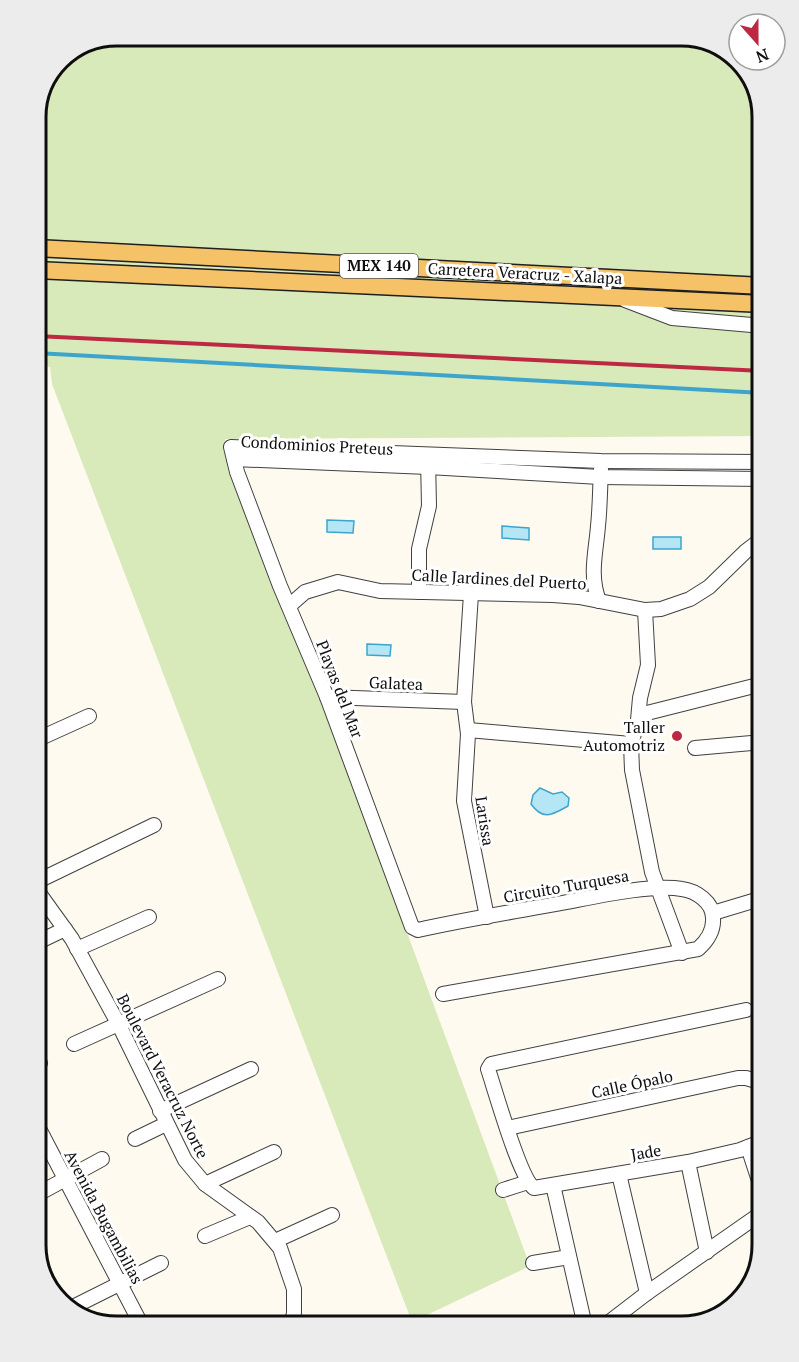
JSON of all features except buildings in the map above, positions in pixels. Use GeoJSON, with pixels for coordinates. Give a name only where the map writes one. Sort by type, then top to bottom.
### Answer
{"type":"FeatureCollection","features":[{"type":"Feature","properties":{"kind":"main road","name":"Carretera Veracruz - Xalapa"},"geometry":{"type":"LineString","coordinates":[[47,249],[752,285]]}},
{"type":"Feature","properties":{"kind":"main road","name":"Carretera Veracruz - Xalapa"},"geometry":{"type":"LineString","coordinates":[[47,271],[752,303]]}},
{"type":"Feature","properties":{"kind":"street"},"geometry":{"type":"LineString","coordinates":[[618,297],[672,318],[752,325]]}},
{"type":"Feature","properties":{"kind":"street","name":"Condominios Preteus"},"geometry":{"type":"LineString","coordinates":[[234,459],[752,462]]}},
{"type":"Feature","properties":{"kind":"street","name":"Playas del Mar"},"geometry":{"type":"LineString","coordinates":[[234,459],[281,589],[327,697],[409,924],[416,930]]}},
{"type":"Feature","properties":{"kind":"street"},"geometry":{"type":"LineString","coordinates":[[419,592],[419,549],[429,506],[428,460]]}},
{"type":"Feature","properties":{"kind":"street","name":"Condominios Preteus"},"geometry":{"type":"LineString","coordinates":[[428,460],[600,477],[752,479]]}},
{"type":"Feature","properties":{"kind":"street"},"geometry":{"type":"LineString","coordinates":[[598,601],[593,584],[593,571],[602,461]]}},
{"type":"Feature","properties":{"kind":"street","name":"Calle Jardines del Puerto"},"geometry":{"type":"LineString","coordinates":[[289,606],[305,592],[338,582],[380,591],[554,595],[645,610],[661,609],[676,605],[709,588],[752,546]]}},
{"type":"Feature","properties":{"kind":"street","name":"Larissa"},"geometry":{"type":"LineString","coordinates":[[471,594],[464,702],[468,730],[464,801],[487,917]]}},
{"type":"Feature","properties":{"kind":"street"},"geometry":{"type":"LineString","coordinates":[[645,610],[648,665],[631,744],[632,770],[649,858],[682,953]]}},
{"type":"Feature","properties":{"kind":"street"},"geometry":{"type":"LineString","coordinates":[[639,715],[752,687]]}},
{"type":"Feature","properties":{"kind":"street","name":"Galatea"},"geometry":{"type":"LineString","coordinates":[[327,697],[464,702]]}},
{"type":"Feature","properties":{"kind":"street"},"geometry":{"type":"LineString","coordinates":[[46,735],[89,716]]}},
{"type":"Feature","properties":{"kind":"street"},"geometry":{"type":"LineString","coordinates":[[468,730],[631,744]]}},
{"type":"Feature","properties":{"kind":"street"},"geometry":{"type":"LineString","coordinates":[[695,748],[752,743]]}},
{"type":"Feature","properties":{"kind":"street"},"geometry":{"type":"LineString","coordinates":[[46,877],[154,825]]}},
{"type":"Feature","properties":{"kind":"street","name":"Circuito Turquesa"},"geometry":{"type":"LineString","coordinates":[[416,930],[595,897],[658,889],[679,888],[693,892],[708,904],[713,913]]}},
{"type":"Feature","properties":{"kind":"street"},"geometry":{"type":"LineString","coordinates":[[443,994],[698,949],[706,941],[714,922],[713,913],[752,901]]}},
{"type":"Feature","properties":{"kind":"street","name":"Boulevard Veracruz Norte"},"geometry":{"type":"LineString","coordinates":[[46,903],[77,949],[119,1025],[184,1160],[205,1184],[262,1225],[283,1252],[294,1289],[293,1315]]}},
{"type":"Feature","properties":{"kind":"street"},"geometry":{"type":"LineString","coordinates":[[77,949],[149,917]]}},
{"type":"Feature","properties":{"kind":"street"},"geometry":{"type":"LineString","coordinates":[[46,938],[65,929]]}},
{"type":"Feature","properties":{"kind":"street"},"geometry":{"type":"LineString","coordinates":[[74,1044],[218,979]]}},
{"type":"Feature","properties":{"kind":"street"},"geometry":{"type":"LineString","coordinates":[[531,1185],[507,1128],[488,1069],[489,1065],[746,1010]]}},
{"type":"Feature","properties":{"kind":"street"},"geometry":{"type":"LineString","coordinates":[[160,1111],[251,1069]]}},
{"type":"Feature","properties":{"kind":"street","name":"Calle Ópalo"},"geometry":{"type":"LineString","coordinates":[[507,1128],[738,1078],[752,1080]]}},
{"type":"Feature","properties":{"kind":"street"},"geometry":{"type":"LineString","coordinates":[[135,1139],[166,1124]]}},
{"type":"Feature","properties":{"kind":"street","name":"Avenida Bugambilias"},"geometry":{"type":"LineString","coordinates":[[46,1142],[136,1315]]}},
{"type":"Feature","properties":{"kind":"street","name":"Jade"},"geometry":{"type":"LineString","coordinates":[[503,1190],[531,1185],[552,1185],[688,1162],[752,1146]]}},
{"type":"Feature","properties":{"kind":"street"},"geometry":{"type":"LineString","coordinates":[[748,1148],[752,1160]]}},
{"type":"Feature","properties":{"kind":"street"},"geometry":{"type":"LineString","coordinates":[[205,1184],[274,1152]]}},
{"type":"Feature","properties":{"kind":"street"},"geometry":{"type":"LineString","coordinates":[[46,1190],[102,1159]]}},
{"type":"Feature","properties":{"kind":"street"},"geometry":{"type":"LineString","coordinates":[[688,1162],[707,1252]]}},
{"type":"Feature","properties":{"kind":"street"},"geometry":{"type":"LineString","coordinates":[[619,1174],[647,1293]]}},
{"type":"Feature","properties":{"kind":"street"},"geometry":{"type":"LineString","coordinates":[[552,1185],[583,1316]]}},
{"type":"Feature","properties":{"kind":"street"},"geometry":{"type":"LineString","coordinates":[[275,1241],[332,1215]]}},
{"type":"Feature","properties":{"kind":"street"},"geometry":{"type":"LineString","coordinates":[[205,1236],[250,1217]]}},
{"type":"Feature","properties":{"kind":"street"},"geometry":{"type":"LineString","coordinates":[[617,1316],[752,1220]]}},
{"type":"Feature","properties":{"kind":"street"},"geometry":{"type":"LineString","coordinates":[[533,1263],[569,1257]]}},
{"type":"Feature","properties":{"kind":"street"},"geometry":{"type":"LineString","coordinates":[[78,1304],[161,1263]]}},
{"type":"Feature","properties":{"kind":"green space"},"geometry":{"type":"Polygon","coordinates":[[[117,46],[687,47],[705,50],[721,58],[727,63],[727,72],[736,72],[745,86],[752,108],[752,436],[225,439],[530,1266],[426,1316],[410,1316],[52,384],[50,367],[47,367],[47,112],[49,99],[58,78],[78,58],[90,52],[117,46]]]}},
{"type":"Feature","properties":{"kind":"water"},"geometry":{"type":"Polygon","coordinates":[[[327,520],[354,521],[353,533],[327,532],[327,520]]]}},
{"type":"Feature","properties":{"kind":"water"},"geometry":{"type":"Polygon","coordinates":[[[502,526],[529,528],[529,540],[502,538],[502,526]]]}},
{"type":"Feature","properties":{"kind":"water"},"geometry":{"type":"Polygon","coordinates":[[[653,537],[681,537],[681,549],[653,549],[653,537]]]}},
{"type":"Feature","properties":{"kind":"water"},"geometry":{"type":"Polygon","coordinates":[[[367,644],[391,645],[390,656],[367,655],[367,644]]]}},
{"type":"Feature","properties":{"kind":"water"},"geometry":{"type":"Polygon","coordinates":[[[540,788],[553,794],[562,792],[569,798],[568,806],[548,815],[540,813],[531,804],[533,795],[540,788]]]}},
{"type":"Feature","properties":{"kind":"waterway"},"geometry":{"type":"LineString","coordinates":[[47,354],[752,392]]}},
{"type":"Feature","properties":{"kind":"railway"},"geometry":{"type":"LineString","coordinates":[[47,337],[752,370]]}},
{"type":"Feature","properties":{"kind":"place","name":"Taller Automotriz"},"geometry":{"type":"Point","coordinates":[677,736]}}]}
